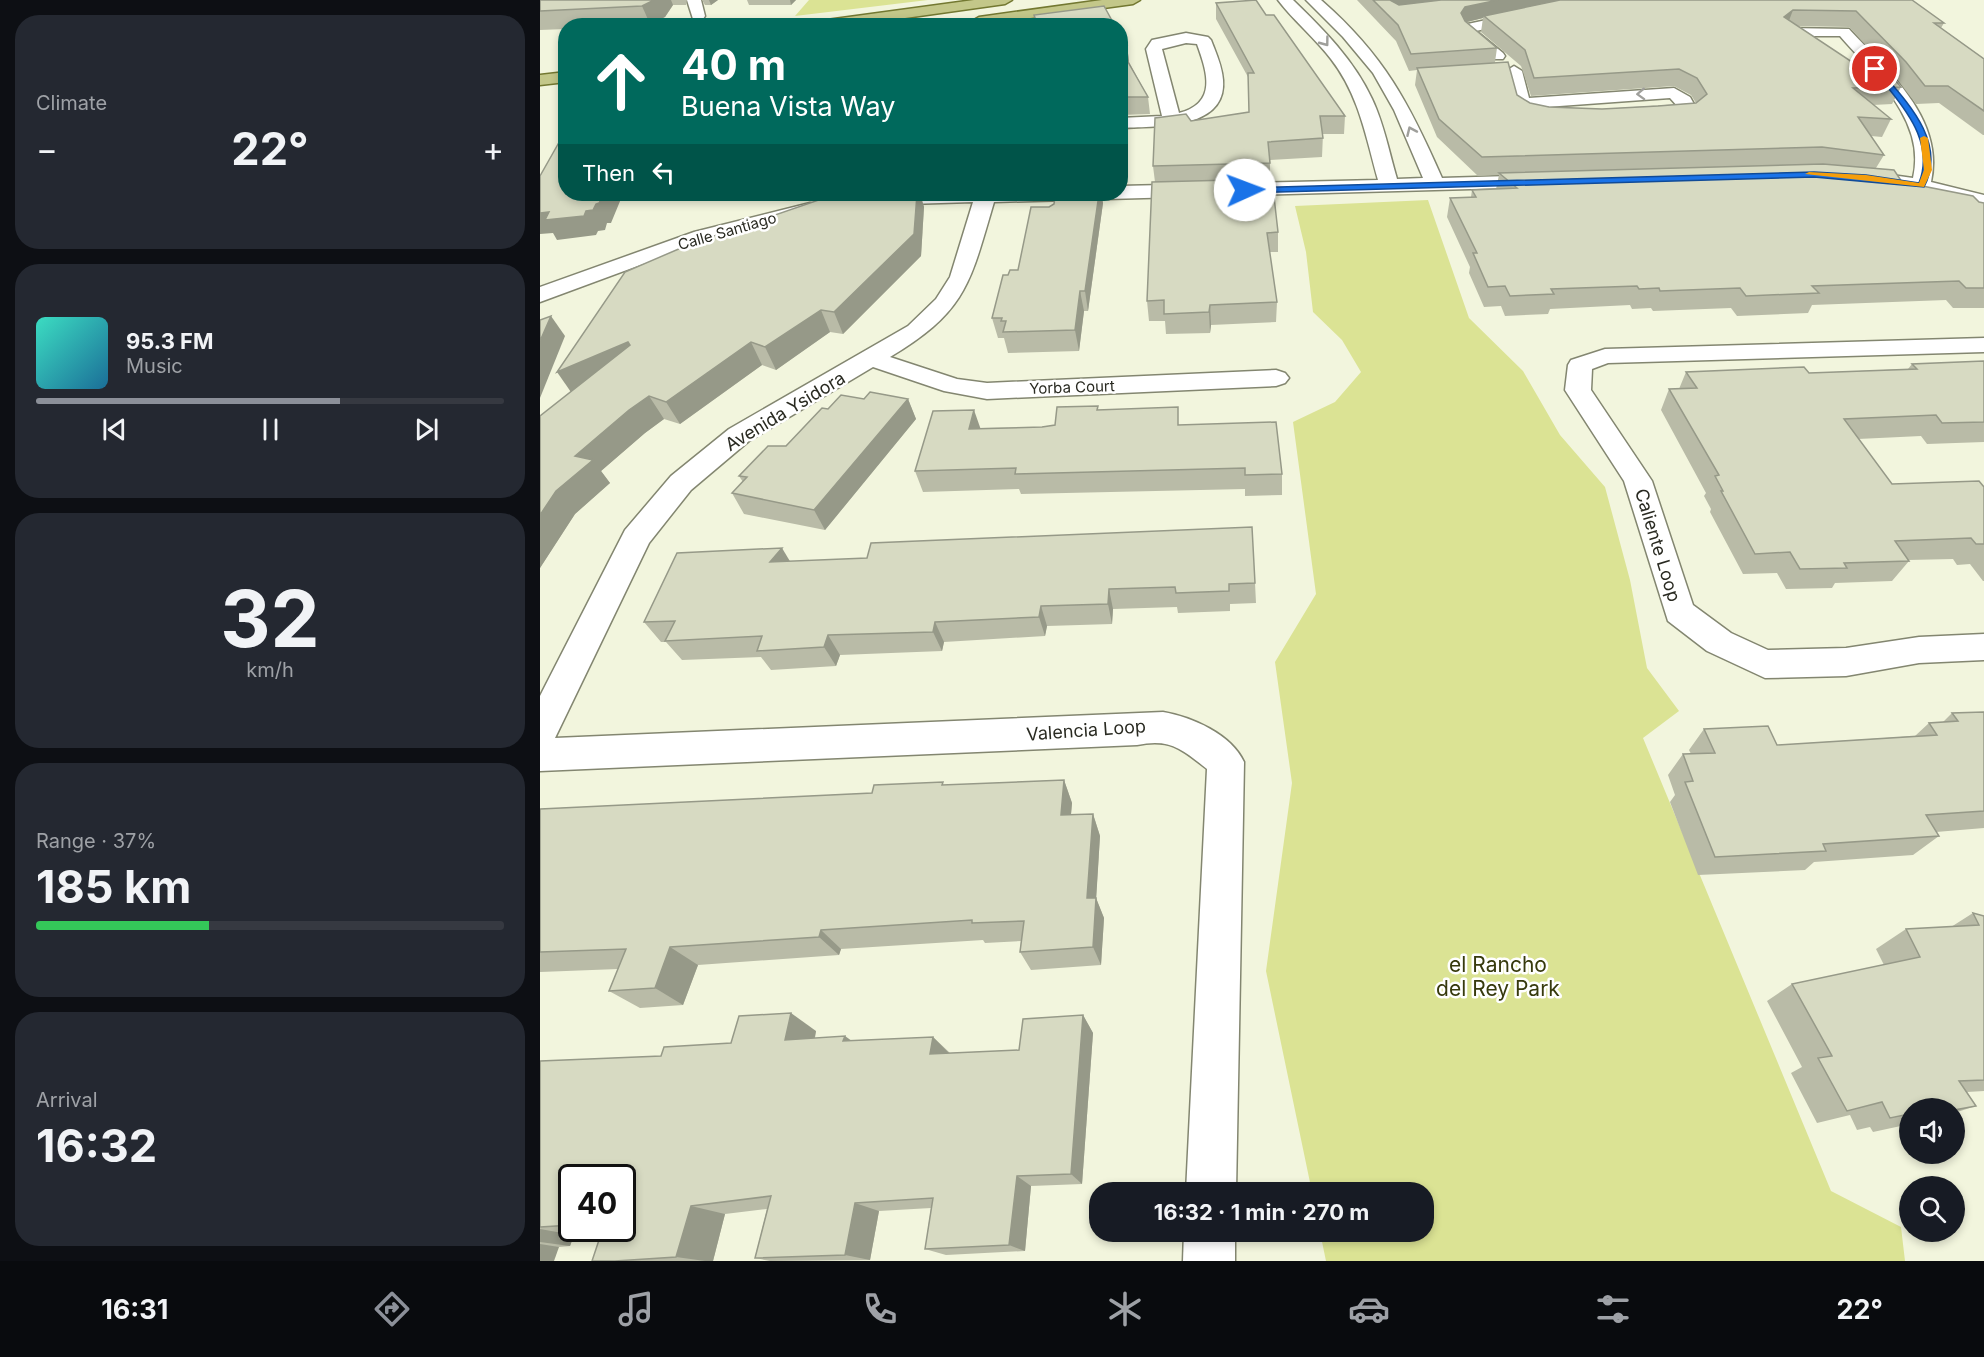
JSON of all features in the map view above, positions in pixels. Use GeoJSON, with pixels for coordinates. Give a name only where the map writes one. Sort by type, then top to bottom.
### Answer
{"type":"FeatureCollection","features":[{"type":"Feature","properties":{"kind":"main road"},"geometry":{"type":"LineString","coordinates":[[871,18],[1005,0]]}},
{"type":"Feature","properties":{"kind":"main road"},"geometry":{"type":"LineString","coordinates":[[996,18],[1133,0]]}},
{"type":"Feature","properties":{"kind":"main road"},"geometry":{"type":"LineString","coordinates":[[540,80],[558,78]]}},
{"type":"Feature","properties":{"kind":"street"},"geometry":{"type":"LineString","coordinates":[[694,0],[698,16]]}},
{"type":"Feature","properties":{"kind":"street"},"geometry":{"type":"LineString","coordinates":[[1285,0],[1315,28],[1351,77],[1364,100],[1390,187]]}},
{"type":"Feature","properties":{"kind":"street"},"geometry":{"type":"LineString","coordinates":[[1313,0],[1344,27],[1397,98],[1435,184]]}},
{"type":"Feature","properties":{"kind":"street"},"geometry":{"type":"LineString","coordinates":[[1568,120],[1536,118],[1524,111],[1524,103],[1508,66],[1469,32],[1468,28],[1599,0]]}},
{"type":"Feature","properties":{"kind":"street"},"geometry":{"type":"LineString","coordinates":[[1504,6],[1523,15]]}},
{"type":"Feature","properties":{"kind":"street"},"geometry":{"type":"LineString","coordinates":[[1820,54],[1787,32],[1844,32],[1912,113],[1924,139],[1928,170],[1921,185]]}},
{"type":"Feature","properties":{"kind":"street"},"geometry":{"type":"LineString","coordinates":[[1128,122],[1172,119],[1199,113],[1213,101],[1215,85],[1203,40],[1186,38],[1157,43],[1154,49],[1172,119]]}},
{"type":"Feature","properties":{"kind":"street"},"geometry":{"type":"LineString","coordinates":[[1485,68],[1508,66]]}},
{"type":"Feature","properties":{"kind":"street"},"geometry":{"type":"LineString","coordinates":[[1351,77],[1404,73]]}},
{"type":"Feature","properties":{"kind":"street"},"geometry":{"type":"LineString","coordinates":[[1869,81],[1888,84]]}},
{"type":"Feature","properties":{"kind":"street"},"geometry":{"type":"LineString","coordinates":[[1524,103],[1674,93],[1684,101],[1690,113],[1643,115]]}},
{"type":"Feature","properties":{"kind":"street"},"geometry":{"type":"LineString","coordinates":[[1840,175],[1921,185],[1984,201]]}},
{"type":"Feature","properties":{"kind":"street"},"geometry":{"type":"LineString","coordinates":[[1128,193],[1390,187],[1565,180]]}},
{"type":"Feature","properties":{"kind":"street"},"geometry":{"type":"LineString","coordinates":[[856,202],[864,201]]}},
{"type":"Feature","properties":{"kind":"street","name":"Avenida Ysidora"},"geometry":{"type":"LineString","coordinates":[[540,732],[636,538],[681,483],[739,435],[873,359],[916,331],[945,303],[961,278],[984,201]]}},
{"type":"Feature","properties":{"kind":"street","name":"Calle Santiago"},"geometry":{"type":"LineString","coordinates":[[540,296],[701,236],[762,219],[835,205]]}},
{"type":"Feature","properties":{"kind":"street","name":"Caliente Loop"},"geometry":{"type":"LineString","coordinates":[[1984,345],[1605,356],[1580,365],[1578,390],[1638,481],[1679,612],[1719,642],[1765,664],[1846,662],[1918,650],[1984,647]]}},
{"type":"Feature","properties":{"kind":"street","name":"Yorba Court"},"geometry":{"type":"LineString","coordinates":[[873,359],[953,386],[987,391],[1276,378]]}},
{"type":"Feature","properties":{"kind":"street","name":"Valencia Loop"},"geometry":{"type":"LineString","coordinates":[[540,755],[1137,730],[1151,725],[1185,730],[1226,762],[1211,1182]]}},
{"type":"Feature","properties":{"kind":"street"},"geometry":{"type":"LineString","coordinates":[[1209,1261],[1210,1242]]}},
{"type":"Feature","properties":{"kind":"green space"},"geometry":{"type":"Polygon","coordinates":[[[809,0],[928,0],[795,16],[809,0]]]}},
{"type":"Feature","properties":{"kind":"green space","name":"el Rancho del Rey Park"},"geometry":{"type":"Polygon","coordinates":[[[1428,200],[1469,318],[1523,371],[1560,435],[1605,487],[1630,580],[1647,668],[1679,711],[1643,738],[1831,1191],[1899,1226],[1899,1242],[1903,1242],[1905,1261],[1326,1261],[1322,1242],[1434,1242],[1434,1182],[1310,1182],[1266,971],[1292,783],[1275,662],[1316,594],[1293,422],[1335,402],[1361,372],[1342,340],[1313,312],[1306,252],[1295,206],[1428,200]]]}},
{"type":"Feature","properties":{"kind":"building"},"geometry":{"type":"Polygon","coordinates":[[[540,0],[654,0],[642,6],[540,11],[540,0]]]}},
{"type":"Feature","properties":{"kind":"building"},"geometry":{"type":"Polygon","coordinates":[[[1256,0],[1266,15],[1274,15],[1345,116],[1320,116],[1323,138],[1268,142],[1270,163],[1153,166],[1155,118],[1186,114],[1191,121],[1249,112],[1248,73],[1254,73],[1216,3],[1256,0]]]}},
{"type":"Feature","properties":{"kind":"building"},"geometry":{"type":"Polygon","coordinates":[[[1373,0],[1390,0],[1399,5],[1441,0],[1498,0],[1465,7],[1461,13],[1465,21],[1497,48],[1411,54],[1398,25],[1373,0]]]}},
{"type":"Feature","properties":{"kind":"building"},"geometry":{"type":"Polygon","coordinates":[[[1560,0],[1912,0],[1944,23],[1934,23],[1984,59],[1984,111],[1948,86],[1925,86],[1906,62],[1856,11],[1793,10],[1784,17],[1861,68],[1889,73],[1901,87],[1853,88],[1891,119],[1858,117],[1884,155],[1822,147],[1482,157],[1439,119],[1417,68],[1508,62],[1517,95],[1530,103],[1549,107],[1602,109],[1696,103],[1707,94],[1697,78],[1679,69],[1534,78],[1525,50],[1484,16],[1560,0]]]}},
{"type":"Feature","properties":{"kind":"building"},"geometry":{"type":"Polygon","coordinates":[[[1104,6],[1111,18],[1035,18],[1034,15],[1104,6]]]}},
{"type":"Feature","properties":{"kind":"building"},"geometry":{"type":"Polygon","coordinates":[[[1128,62],[1148,97],[1128,97],[1128,62]]]}},
{"type":"Feature","properties":{"kind":"building"},"geometry":{"type":"Polygon","coordinates":[[[558,144],[558,201],[600,201],[593,210],[586,211],[584,216],[545,220],[549,212],[540,213],[540,176],[558,144]]]}},
{"type":"Feature","properties":{"kind":"building"},"geometry":{"type":"Polygon","coordinates":[[[1823,164],[1894,170],[1902,182],[1973,196],[1979,202],[1984,203],[1984,288],[1966,288],[1959,281],[1812,286],[1819,293],[1746,296],[1740,288],[1660,291],[1659,288],[1639,289],[1637,286],[1551,289],[1554,294],[1510,296],[1505,286],[1488,287],[1473,253],[1477,253],[1450,198],[1476,197],[1472,190],[1517,188],[1499,173],[1823,164]]]}},
{"type":"Feature","properties":{"kind":"building"},"geometry":{"type":"Polygon","coordinates":[[[1272,179],[1278,232],[1267,233],[1277,302],[1210,305],[1209,312],[1164,314],[1164,300],[1147,301],[1152,182],[1272,179]]]}},
{"type":"Feature","properties":{"kind":"building"},"geometry":{"type":"Polygon","coordinates":[[[816,201],[916,201],[914,234],[834,312],[821,310],[765,347],[751,342],[666,402],[649,396],[575,456],[593,460],[556,491],[540,515],[540,416],[630,345],[628,342],[557,372],[625,272],[688,245],[816,201]]]}},
{"type":"Feature","properties":{"kind":"building"},"geometry":{"type":"Polygon","coordinates":[[[1054,201],[1098,201],[1085,291],[1080,291],[1075,330],[1003,332],[1006,321],[1001,321],[1002,318],[992,318],[1003,275],[1008,275],[1010,270],[1018,270],[1031,207],[1049,207],[1054,201]]]}},
{"type":"Feature","properties":{"kind":"building"},"geometry":{"type":"Polygon","coordinates":[[[551,316],[540,341],[540,320],[551,316]]]}},
{"type":"Feature","properties":{"kind":"building"},"geometry":{"type":"Polygon","coordinates":[[[1984,361],[1984,422],[1942,423],[1936,415],[1844,419],[1892,484],[1979,481],[1984,487],[1984,544],[1976,544],[1971,538],[1895,541],[1909,561],[1844,563],[1847,568],[1800,569],[1790,552],[1755,554],[1721,491],[1723,491],[1715,476],[1719,475],[1669,389],[1697,388],[1686,372],[1804,367],[1809,373],[1917,369],[1912,364],[1984,361]]]}},
{"type":"Feature","properties":{"kind":"building"},"geometry":{"type":"Polygon","coordinates":[[[870,392],[908,399],[814,510],[732,493],[747,477],[739,476],[768,446],[786,446],[822,408],[828,409],[841,395],[864,399],[870,392]]]}},
{"type":"Feature","properties":{"kind":"building"},"geometry":{"type":"Polygon","coordinates":[[[1098,406],[1097,410],[1178,407],[1178,425],[1276,422],[1282,474],[1245,475],[1245,468],[1015,474],[1016,468],[915,471],[933,411],[974,410],[969,429],[1042,427],[1055,425],[1057,407],[1098,406]]]}},
{"type":"Feature","properties":{"kind":"building"},"geometry":{"type":"Polygon","coordinates":[[[1252,527],[1255,583],[1229,584],[1229,591],[1176,593],[1175,587],[1109,589],[1108,604],[1041,606],[1039,617],[935,622],[933,632],[828,635],[824,647],[757,651],[762,636],[665,641],[675,621],[644,622],[677,553],[782,548],[770,562],[867,558],[871,543],[1252,527]]]}},
{"type":"Feature","properties":{"kind":"building"},"geometry":{"type":"Polygon","coordinates":[[[1984,712],[1984,811],[1926,815],[1939,836],[1823,844],[1826,851],[1715,857],[1685,782],[1693,781],[1683,754],[1715,753],[1704,729],[1768,726],[1777,745],[1937,735],[1929,723],[1958,721],[1952,713],[1984,712]]]}},
{"type":"Feature","properties":{"kind":"building"},"geometry":{"type":"Polygon","coordinates":[[[1064,780],[1061,815],[1093,814],[1087,898],[1096,898],[1093,947],[1020,952],[1024,921],[972,923],[972,920],[821,930],[819,937],[670,947],[655,988],[609,991],[626,949],[540,952],[540,809],[872,793],[874,785],[1064,780]]]}},
{"type":"Feature","properties":{"kind":"building"},"geometry":{"type":"Polygon","coordinates":[[[1973,913],[1984,916],[1984,1080],[1959,1081],[1976,1106],[1965,1108],[1965,1098],[1899,1098],[1899,1116],[1890,1118],[1882,1102],[1847,1111],[1818,1058],[1832,1056],[1792,984],[1920,957],[1906,929],[1979,925],[1973,913]]]}},
{"type":"Feature","properties":{"kind":"building"},"geometry":{"type":"Polygon","coordinates":[[[791,1013],[785,1040],[845,1036],[843,1041],[933,1037],[930,1054],[1019,1050],[1023,1019],[1083,1015],[1071,1174],[1017,1176],[1009,1245],[925,1249],[933,1198],[855,1203],[845,1255],[755,1258],[771,1196],[691,1206],[676,1257],[592,1261],[598,1242],[636,1242],[636,1164],[558,1164],[558,1226],[540,1227],[540,1061],[661,1056],[664,1047],[731,1043],[739,1016],[791,1013]]]}},
{"type":"Feature","properties":{"kind":"slow traffic"},"geometry":{"type":"LineString","coordinates":[[1809,174],[1866,177],[1921,185],[1928,170],[1924,138]]}},
{"type":"Feature","properties":{"kind":"route"},"geometry":{"type":"LineString","coordinates":[[1245,190],[1814,174],[1866,177],[1921,185],[1928,170],[1927,152],[1919,126],[1912,113],[1875,69]]}}]}
